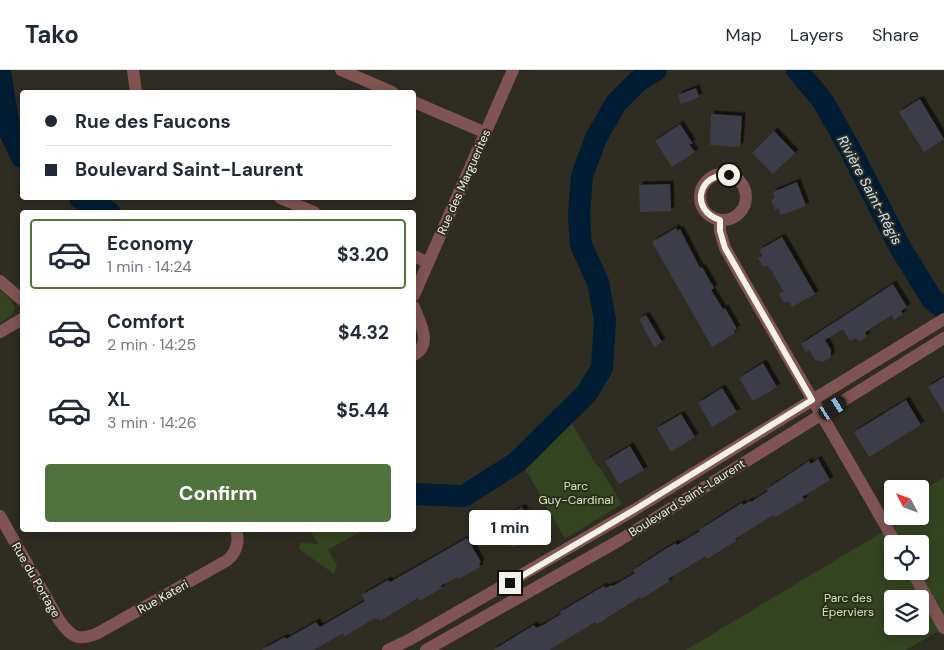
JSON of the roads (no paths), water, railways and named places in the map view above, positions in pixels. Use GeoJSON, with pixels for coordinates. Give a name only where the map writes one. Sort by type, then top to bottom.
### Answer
{"type":"FeatureCollection","features":[{"type":"Feature","properties":{"kind":"street"},"geometry":{"type":"LineString","coordinates":[[133,70],[136,90]]}},
{"type":"Feature","properties":{"kind":"street"},"geometry":{"type":"LineString","coordinates":[[341,70],[387,90]]}},
{"type":"Feature","properties":{"kind":"street","name":"Rue des Marguerites"},"geometry":{"type":"LineString","coordinates":[[416,289],[513,70]]}},
{"type":"Feature","properties":{"kind":"street"},"geometry":{"type":"LineString","coordinates":[[416,103],[486,133]]}},
{"type":"Feature","properties":{"kind":"street"},"geometry":{"type":"LineString","coordinates":[[285,200],[309,210]]}},
{"type":"Feature","properties":{"kind":"street"},"geometry":{"type":"LineString","coordinates":[[720,220],[720,231],[725,248],[891,535]]}},
{"type":"Feature","properties":{"kind":"street"},"geometry":{"type":"LineString","coordinates":[[416,257],[428,262]]}},
{"type":"Feature","properties":{"kind":"street"},"geometry":{"type":"LineString","coordinates":[[0,282],[20,298]]}},
{"type":"Feature","properties":{"kind":"street"},"geometry":{"type":"LineString","coordinates":[[416,314],[424,340],[422,348],[416,354]]}},
{"type":"Feature","properties":{"kind":"street"},"geometry":{"type":"LineString","coordinates":[[0,332],[20,320]]}},
{"type":"Feature","properties":{"kind":"street","name":"Boulevard Saint-Laurent"},"geometry":{"type":"LineString","coordinates":[[388,650],[582,542],[940,321]]}},
{"type":"Feature","properties":{"kind":"street","name":"Boulevard Saint-Laurent"},"geometry":{"type":"LineString","coordinates":[[426,650],[620,540],[944,338]]}},
{"type":"Feature","properties":{"kind":"street","name":"Rue du Portage"},"geometry":{"type":"LineString","coordinates":[[0,516],[59,620],[70,634],[77,638]]}},
{"type":"Feature","properties":{"kind":"street","name":"Rue Kateri"},"geometry":{"type":"LineString","coordinates":[[77,638],[84,638],[98,633],[226,561],[232,557],[237,536]]}},
{"type":"Feature","properties":{"kind":"street"},"geometry":{"type":"LineString","coordinates":[[917,580],[944,628]]}},
{"type":"Feature","properties":{"kind":"waterway","name":"Rivière Saint-Régis"},"geometry":{"type":"LineString","coordinates":[[416,494],[464,496],[516,463],[587,393],[602,368],[605,320],[598,282],[581,245],[579,215],[582,176],[596,138],[616,103],[638,81],[656,70]]}},
{"type":"Feature","properties":{"kind":"waterway","name":"Rivière Saint-Régis"},"geometry":{"type":"LineString","coordinates":[[797,70],[823,101],[901,249],[932,299],[944,309]]}},
{"type":"Feature","properties":{"kind":"waterway","name":"Rivière Saint-Régis"},"geometry":{"type":"LineString","coordinates":[[0,72],[10,132],[20,153]]}},
{"type":"Feature","properties":{"kind":"waterway","name":"Rivière Saint-Régis"},"geometry":{"type":"LineString","coordinates":[[84,200],[105,210]]}},
{"type":"Feature","properties":{"kind":"park label","name":"Parc Guy-Cardinal"},"geometry":{"type":"Point","coordinates":[576,493]}},
{"type":"Feature","properties":{"kind":"park label","name":"Parc des Éperviers"},"geometry":{"type":"Point","coordinates":[848,605]}}]}
